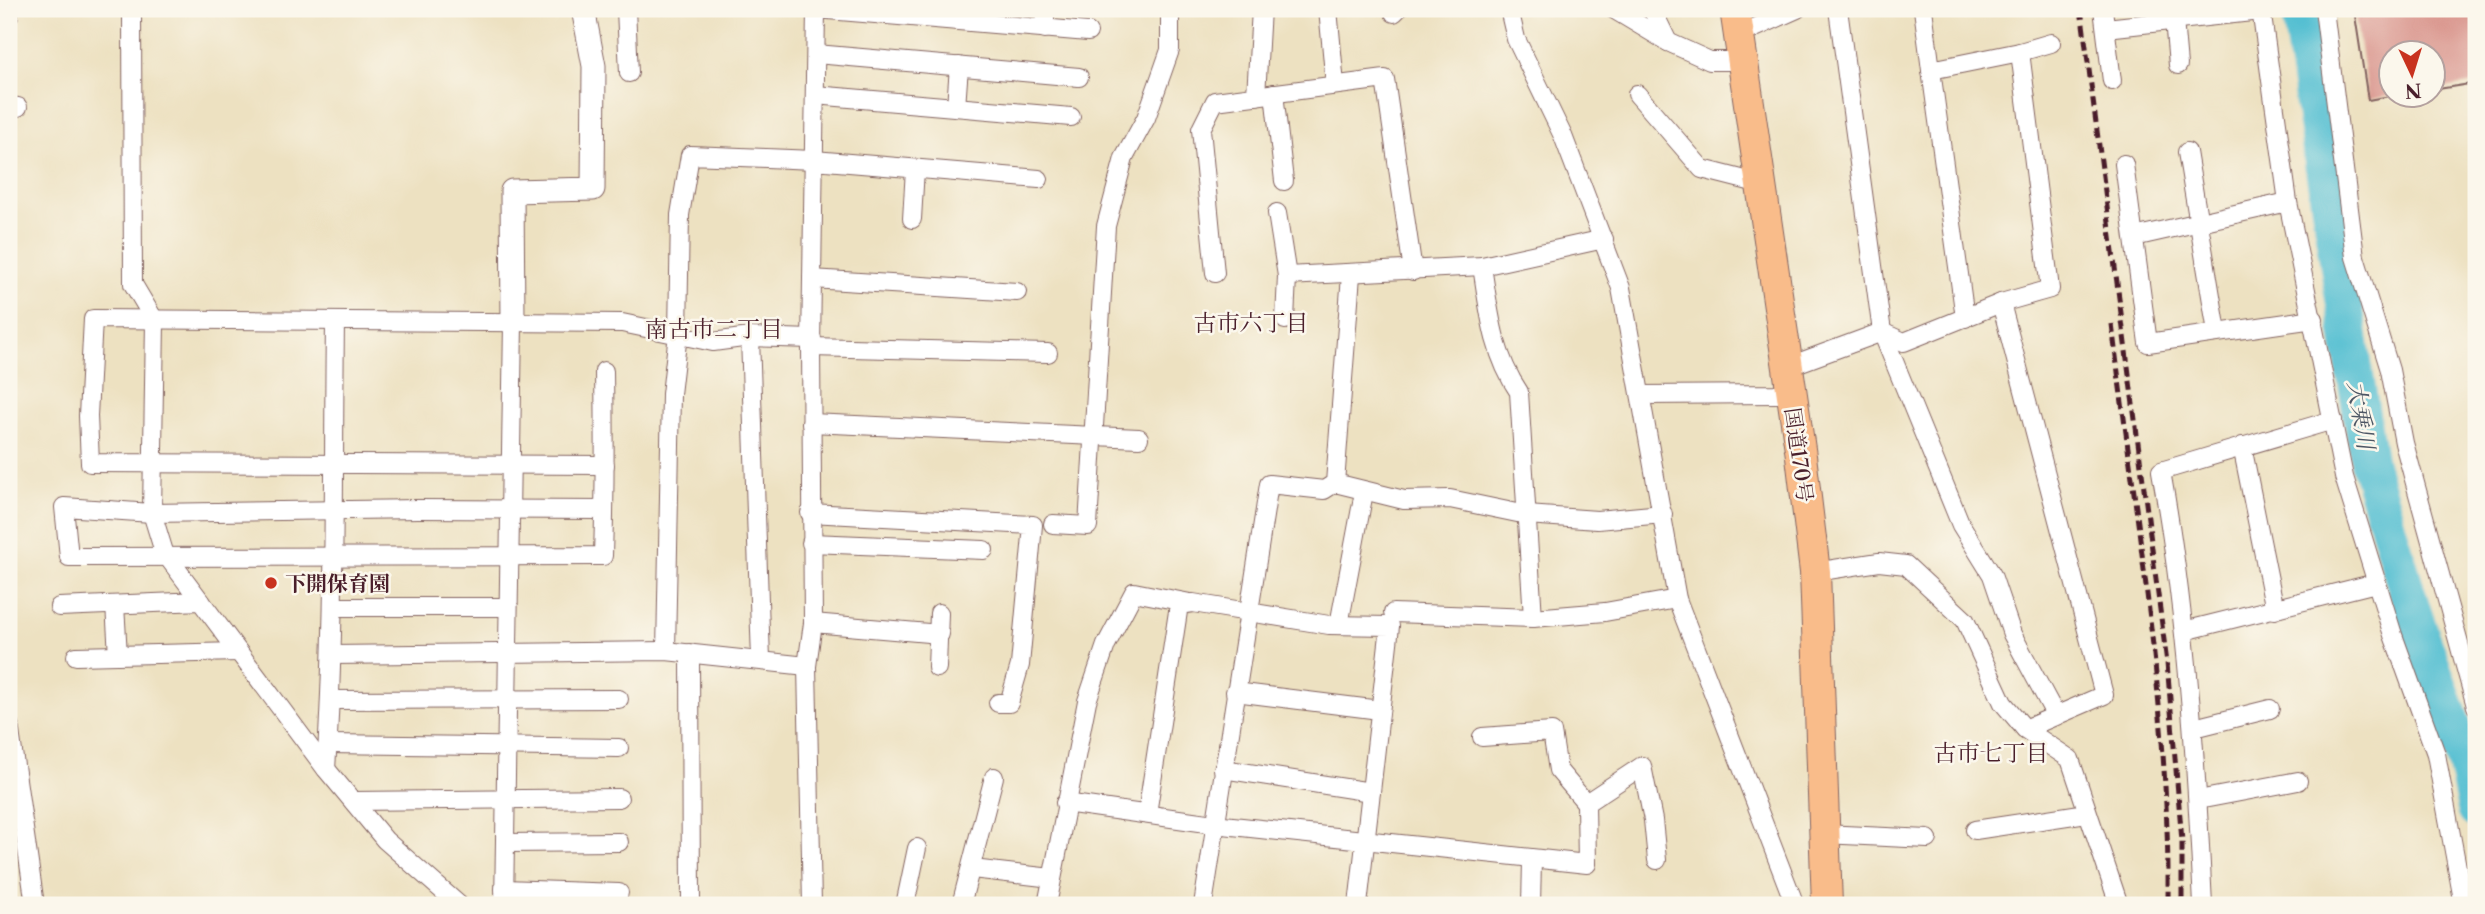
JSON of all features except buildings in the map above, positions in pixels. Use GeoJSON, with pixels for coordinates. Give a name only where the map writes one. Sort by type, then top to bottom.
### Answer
{"type":"FeatureCollection","features":[{"type":"Feature","properties":{"kind":"highway","name":"国道170号"},"geometry":{"type":"LineString","coordinates":[[1739,35],[1815,572],[1827,905]]}},
{"type":"Feature","properties":{"kind":"street"},"geometry":{"type":"LineString","coordinates":[[9,9],[9,15]]}},
{"type":"Feature","properties":{"kind":"street"},"geometry":{"type":"LineString","coordinates":[[132,9],[133,284],[155,321],[152,513],[168,558],[326,769],[385,840],[456,904]]}},
{"type":"Feature","properties":{"kind":"street"},"geometry":{"type":"LineString","coordinates":[[583,9],[594,66],[593,190],[512,191],[513,322],[504,897],[618,893]]}},
{"type":"Feature","properties":{"kind":"street"},"geometry":{"type":"LineString","coordinates":[[626,9],[629,73]]}},
{"type":"Feature","properties":{"kind":"street"},"geometry":{"type":"LineString","coordinates":[[812,905],[807,666],[813,623],[810,513],[816,9],[968,15],[1045,29],[1088,32]]}},
{"type":"Feature","properties":{"kind":"street"},"geometry":{"type":"LineString","coordinates":[[1045,9],[1045,29]]}},
{"type":"Feature","properties":{"kind":"street"},"geometry":{"type":"LineString","coordinates":[[1053,524],[1088,526],[1106,226],[1124,158],[1146,118],[1170,50],[1170,9]]}},
{"type":"Feature","properties":{"kind":"street"},"geometry":{"type":"LineString","coordinates":[[1261,9],[1265,95],[1284,181]]}},
{"type":"Feature","properties":{"kind":"street"},"geometry":{"type":"LineString","coordinates":[[1328,9],[1335,85]]}},
{"type":"Feature","properties":{"kind":"street"},"geometry":{"type":"LineString","coordinates":[[1509,9],[1516,39],[1563,136],[1621,288],[1677,599],[1794,905]]}},
{"type":"Feature","properties":{"kind":"street"},"geometry":{"type":"LineString","coordinates":[[1613,9],[1668,42],[1710,61],[1739,35],[1797,9]]}},
{"type":"Feature","properties":{"kind":"street"},"geometry":{"type":"LineString","coordinates":[[1652,9],[1668,42]]}},
{"type":"Feature","properties":{"kind":"street"},"geometry":{"type":"LineString","coordinates":[[1838,9],[1882,332],[1961,525],[1992,575],[2012,634],[2056,716]]}},
{"type":"Feature","properties":{"kind":"street"},"geometry":{"type":"LineString","coordinates":[[1923,9],[1965,318]]}},
{"type":"Feature","properties":{"kind":"street"},"geometry":{"type":"LineString","coordinates":[[2103,9],[2112,80]]}},
{"type":"Feature","properties":{"kind":"street"},"geometry":{"type":"LineString","coordinates":[[2324,9],[2355,257],[2390,370],[2404,443],[2476,706]]}},
{"type":"Feature","properties":{"kind":"street"},"geometry":{"type":"LineString","coordinates":[[2106,28],[2174,15],[2261,10],[2288,202],[2314,318],[2344,477],[2376,583],[2436,754],[2464,905]]}},
{"type":"Feature","properties":{"kind":"street"},"geometry":{"type":"LineString","coordinates":[[2174,15],[2178,65]]}},
{"type":"Feature","properties":{"kind":"street"},"geometry":{"type":"LineString","coordinates":[[1931,70],[2051,43]]}},
{"type":"Feature","properties":{"kind":"street"},"geometry":{"type":"LineString","coordinates":[[1882,332],[1904,342],[2001,303],[2050,289],[2020,52]]}},
{"type":"Feature","properties":{"kind":"street"},"geometry":{"type":"LineString","coordinates":[[816,54],[1079,77]]}},
{"type":"Feature","properties":{"kind":"street"},"geometry":{"type":"LineString","coordinates":[[956,107],[959,66]]}},
{"type":"Feature","properties":{"kind":"street"},"geometry":{"type":"LineString","coordinates":[[1215,273],[1201,129],[1215,101],[1385,79],[1413,271]]}},
{"type":"Feature","properties":{"kind":"street"},"geometry":{"type":"LineString","coordinates":[[1637,94],[1702,169],[1761,184]]}},
{"type":"Feature","properties":{"kind":"street"},"geometry":{"type":"LineString","coordinates":[[815,95],[1071,117]]}},
{"type":"Feature","properties":{"kind":"street"},"geometry":{"type":"LineString","coordinates":[[2188,152],[2217,332]]}},
{"type":"Feature","properties":{"kind":"street"},"geometry":{"type":"LineString","coordinates":[[666,652],[671,394],[678,334],[680,215],[690,155],[814,160],[1039,180]]}},
{"type":"Feature","properties":{"kind":"street"},"geometry":{"type":"LineString","coordinates":[[2124,164],[2148,343],[2314,318]]}},
{"type":"Feature","properties":{"kind":"street"},"geometry":{"type":"LineString","coordinates":[[912,219],[915,169]]}},
{"type":"Feature","properties":{"kind":"street"},"geometry":{"type":"LineString","coordinates":[[2134,237],[2288,202]]}},
{"type":"Feature","properties":{"kind":"street"},"geometry":{"type":"LineString","coordinates":[[1277,213],[1287,276],[1284,320]]}},
{"type":"Feature","properties":{"kind":"street"},"geometry":{"type":"LineString","coordinates":[[1287,276],[1350,275],[1482,266],[1604,239]]}},
{"type":"Feature","properties":{"kind":"street"},"geometry":{"type":"LineString","coordinates":[[1482,266],[1495,341],[1505,371],[1519,392],[1533,618]]}},
{"type":"Feature","properties":{"kind":"street"},"geometry":{"type":"LineString","coordinates":[[1335,483],[1350,275]]}},
{"type":"Feature","properties":{"kind":"street"},"geometry":{"type":"LineString","coordinates":[[812,279],[1017,292]]}},
{"type":"Feature","properties":{"kind":"street"},"geometry":{"type":"LineString","coordinates":[[2001,303],[2104,695],[2025,729]]}},
{"type":"Feature","properties":{"kind":"street"},"geometry":{"type":"LineString","coordinates":[[605,465],[90,463],[88,415],[93,319],[622,323],[713,342],[750,337],[811,343],[1048,353]]}},
{"type":"Feature","properties":{"kind":"street"},"geometry":{"type":"LineString","coordinates":[[326,769],[335,607],[332,510],[335,321]]}},
{"type":"Feature","properties":{"kind":"street"},"geometry":{"type":"LineString","coordinates":[[1642,395],[1776,394],[1788,379],[1882,332]]}},
{"type":"Feature","properties":{"kind":"street"},"geometry":{"type":"LineString","coordinates":[[750,337],[761,660]]}},
{"type":"Feature","properties":{"kind":"street"},"geometry":{"type":"LineString","coordinates":[[604,371],[605,465],[603,556],[69,557],[64,507],[152,513],[604,510]]}},
{"type":"Feature","properties":{"kind":"street"},"geometry":{"type":"LineString","coordinates":[[2203,905],[2194,728],[2175,548],[2161,471],[2333,420]]}},
{"type":"Feature","properties":{"kind":"street"},"geometry":{"type":"LineString","coordinates":[[811,423],[1139,438]]}},
{"type":"Feature","properties":{"kind":"street"},"geometry":{"type":"LineString","coordinates":[[2242,446],[2275,610]]}},
{"type":"Feature","properties":{"kind":"street"},"geometry":{"type":"LineString","coordinates":[[1203,905],[1269,484],[1324,490],[1335,483],[1404,500],[1450,499],[1527,515],[1597,520],[1663,514]]}},
{"type":"Feature","properties":{"kind":"street"},"geometry":{"type":"LineString","coordinates":[[1339,625],[1364,492]]}},
{"type":"Feature","properties":{"kind":"street"},"geometry":{"type":"LineString","coordinates":[[810,513],[1033,526],[1020,665],[1009,703],[998,703]]}},
{"type":"Feature","properties":{"kind":"street"},"geometry":{"type":"LineString","coordinates":[[811,543],[984,550]]}},
{"type":"Feature","properties":{"kind":"street"},"geometry":{"type":"LineString","coordinates":[[1815,572],[1879,562],[1906,565],[1965,620],[2003,703],[2025,729],[2070,759],[2119,905]]}},
{"type":"Feature","properties":{"kind":"street"},"geometry":{"type":"LineString","coordinates":[[2184,631],[2376,583]]}},
{"type":"Feature","properties":{"kind":"street"},"geometry":{"type":"LineString","coordinates":[[1047,905],[1087,701],[1106,645],[1134,592],[1339,625],[1390,626],[1358,905]]}},
{"type":"Feature","properties":{"kind":"street"},"geometry":{"type":"LineString","coordinates":[[1392,613],[1533,618],[1605,612],[1677,599]]}},
{"type":"Feature","properties":{"kind":"street"},"geometry":{"type":"LineString","coordinates":[[59,607],[201,601]]}},
{"type":"Feature","properties":{"kind":"street"},"geometry":{"type":"LineString","coordinates":[[1147,814],[1179,605],[1193,603]]}},
{"type":"Feature","properties":{"kind":"street"},"geometry":{"type":"LineString","coordinates":[[115,605],[118,655]]}},
{"type":"Feature","properties":{"kind":"street"},"geometry":{"type":"LineString","coordinates":[[335,607],[508,607]]}},
{"type":"Feature","properties":{"kind":"street"},"geometry":{"type":"LineString","coordinates":[[937,668],[939,613]]}},
{"type":"Feature","properties":{"kind":"street"},"geometry":{"type":"LineString","coordinates":[[813,623],[940,634]]}},
{"type":"Feature","properties":{"kind":"street"},"geometry":{"type":"LineString","coordinates":[[76,656],[238,652]]}},
{"type":"Feature","properties":{"kind":"street"},"geometry":{"type":"LineString","coordinates":[[333,655],[666,652],[807,666]]}},
{"type":"Feature","properties":{"kind":"street"},"geometry":{"type":"LineString","coordinates":[[690,653],[691,905]]}},
{"type":"Feature","properties":{"kind":"street"},"geometry":{"type":"LineString","coordinates":[[1235,692],[1380,710]]}},
{"type":"Feature","properties":{"kind":"street"},"geometry":{"type":"LineString","coordinates":[[331,700],[619,699]]}},
{"type":"Feature","properties":{"kind":"street"},"geometry":{"type":"LineString","coordinates":[[2194,728],[2270,709]]}},
{"type":"Feature","properties":{"kind":"street"},"geometry":{"type":"LineString","coordinates":[[9,724],[35,905]]}},
{"type":"Feature","properties":{"kind":"street"},"geometry":{"type":"LineString","coordinates":[[1065,803],[1214,824],[1587,864],[1586,803],[1558,770],[1552,733],[1482,737]]}},
{"type":"Feature","properties":{"kind":"street"},"geometry":{"type":"LineString","coordinates":[[328,744],[619,748]]}},
{"type":"Feature","properties":{"kind":"street"},"geometry":{"type":"LineString","coordinates":[[1586,803],[1642,766],[1653,820],[1657,860]]}},
{"type":"Feature","properties":{"kind":"street"},"geometry":{"type":"LineString","coordinates":[[1223,769],[1371,792]]}},
{"type":"Feature","properties":{"kind":"street"},"geometry":{"type":"LineString","coordinates":[[961,905],[994,777]]}},
{"type":"Feature","properties":{"kind":"street"},"geometry":{"type":"LineString","coordinates":[[2198,800],[2298,781]]}},
{"type":"Feature","properties":{"kind":"street"},"geometry":{"type":"LineString","coordinates":[[353,801],[505,797],[619,798]]}},
{"type":"Feature","properties":{"kind":"street"},"geometry":{"type":"LineString","coordinates":[[1975,830],[2087,813]]}},
{"type":"Feature","properties":{"kind":"street"},"geometry":{"type":"LineString","coordinates":[[1823,834],[1928,839]]}},
{"type":"Feature","properties":{"kind":"street"},"geometry":{"type":"LineString","coordinates":[[505,843],[619,842]]}},
{"type":"Feature","properties":{"kind":"street"},"geometry":{"type":"LineString","coordinates":[[905,905],[917,848]]}},
{"type":"Feature","properties":{"kind":"street"},"geometry":{"type":"LineString","coordinates":[[1531,905],[1532,860]]}},
{"type":"Feature","properties":{"kind":"street"},"geometry":{"type":"LineString","coordinates":[[972,869],[1052,878]]}},
{"type":"Feature","properties":{"kind":"waterway","name":"大乗川"},"geometry":{"type":"LineString","coordinates":[[2299,9],[2369,464],[2414,615],[2466,763],[2476,810]]}},
{"type":"Feature","properties":{"kind":"waterway"},"geometry":{"type":"LineString","coordinates":[[9,872],[10,905]]}},
{"type":"Feature","properties":{"kind":"railway"},"geometry":{"type":"LineString","coordinates":[[2081,9],[2167,663],[2182,841],[2182,905]]}},
{"type":"Feature","properties":{"kind":"railway"},"geometry":{"type":"LineString","coordinates":[[2112,324],[2157,687],[2167,832],[2168,905]]}},
{"type":"Feature","properties":{"kind":"place","name":"下開保育園"},"geometry":{"type":"Point","coordinates":[271,583]}},
{"type":"Feature","properties":{"kind":"district","name":"古市六丁目"},"geometry":{"type":"Point","coordinates":[1251,323]}},
{"type":"Feature","properties":{"kind":"district","name":"南古市二丁目"},"geometry":{"type":"Point","coordinates":[714,329]}},
{"type":"Feature","properties":{"kind":"district","name":"古市七丁目"},"geometry":{"type":"Point","coordinates":[1991,753]}}]}
